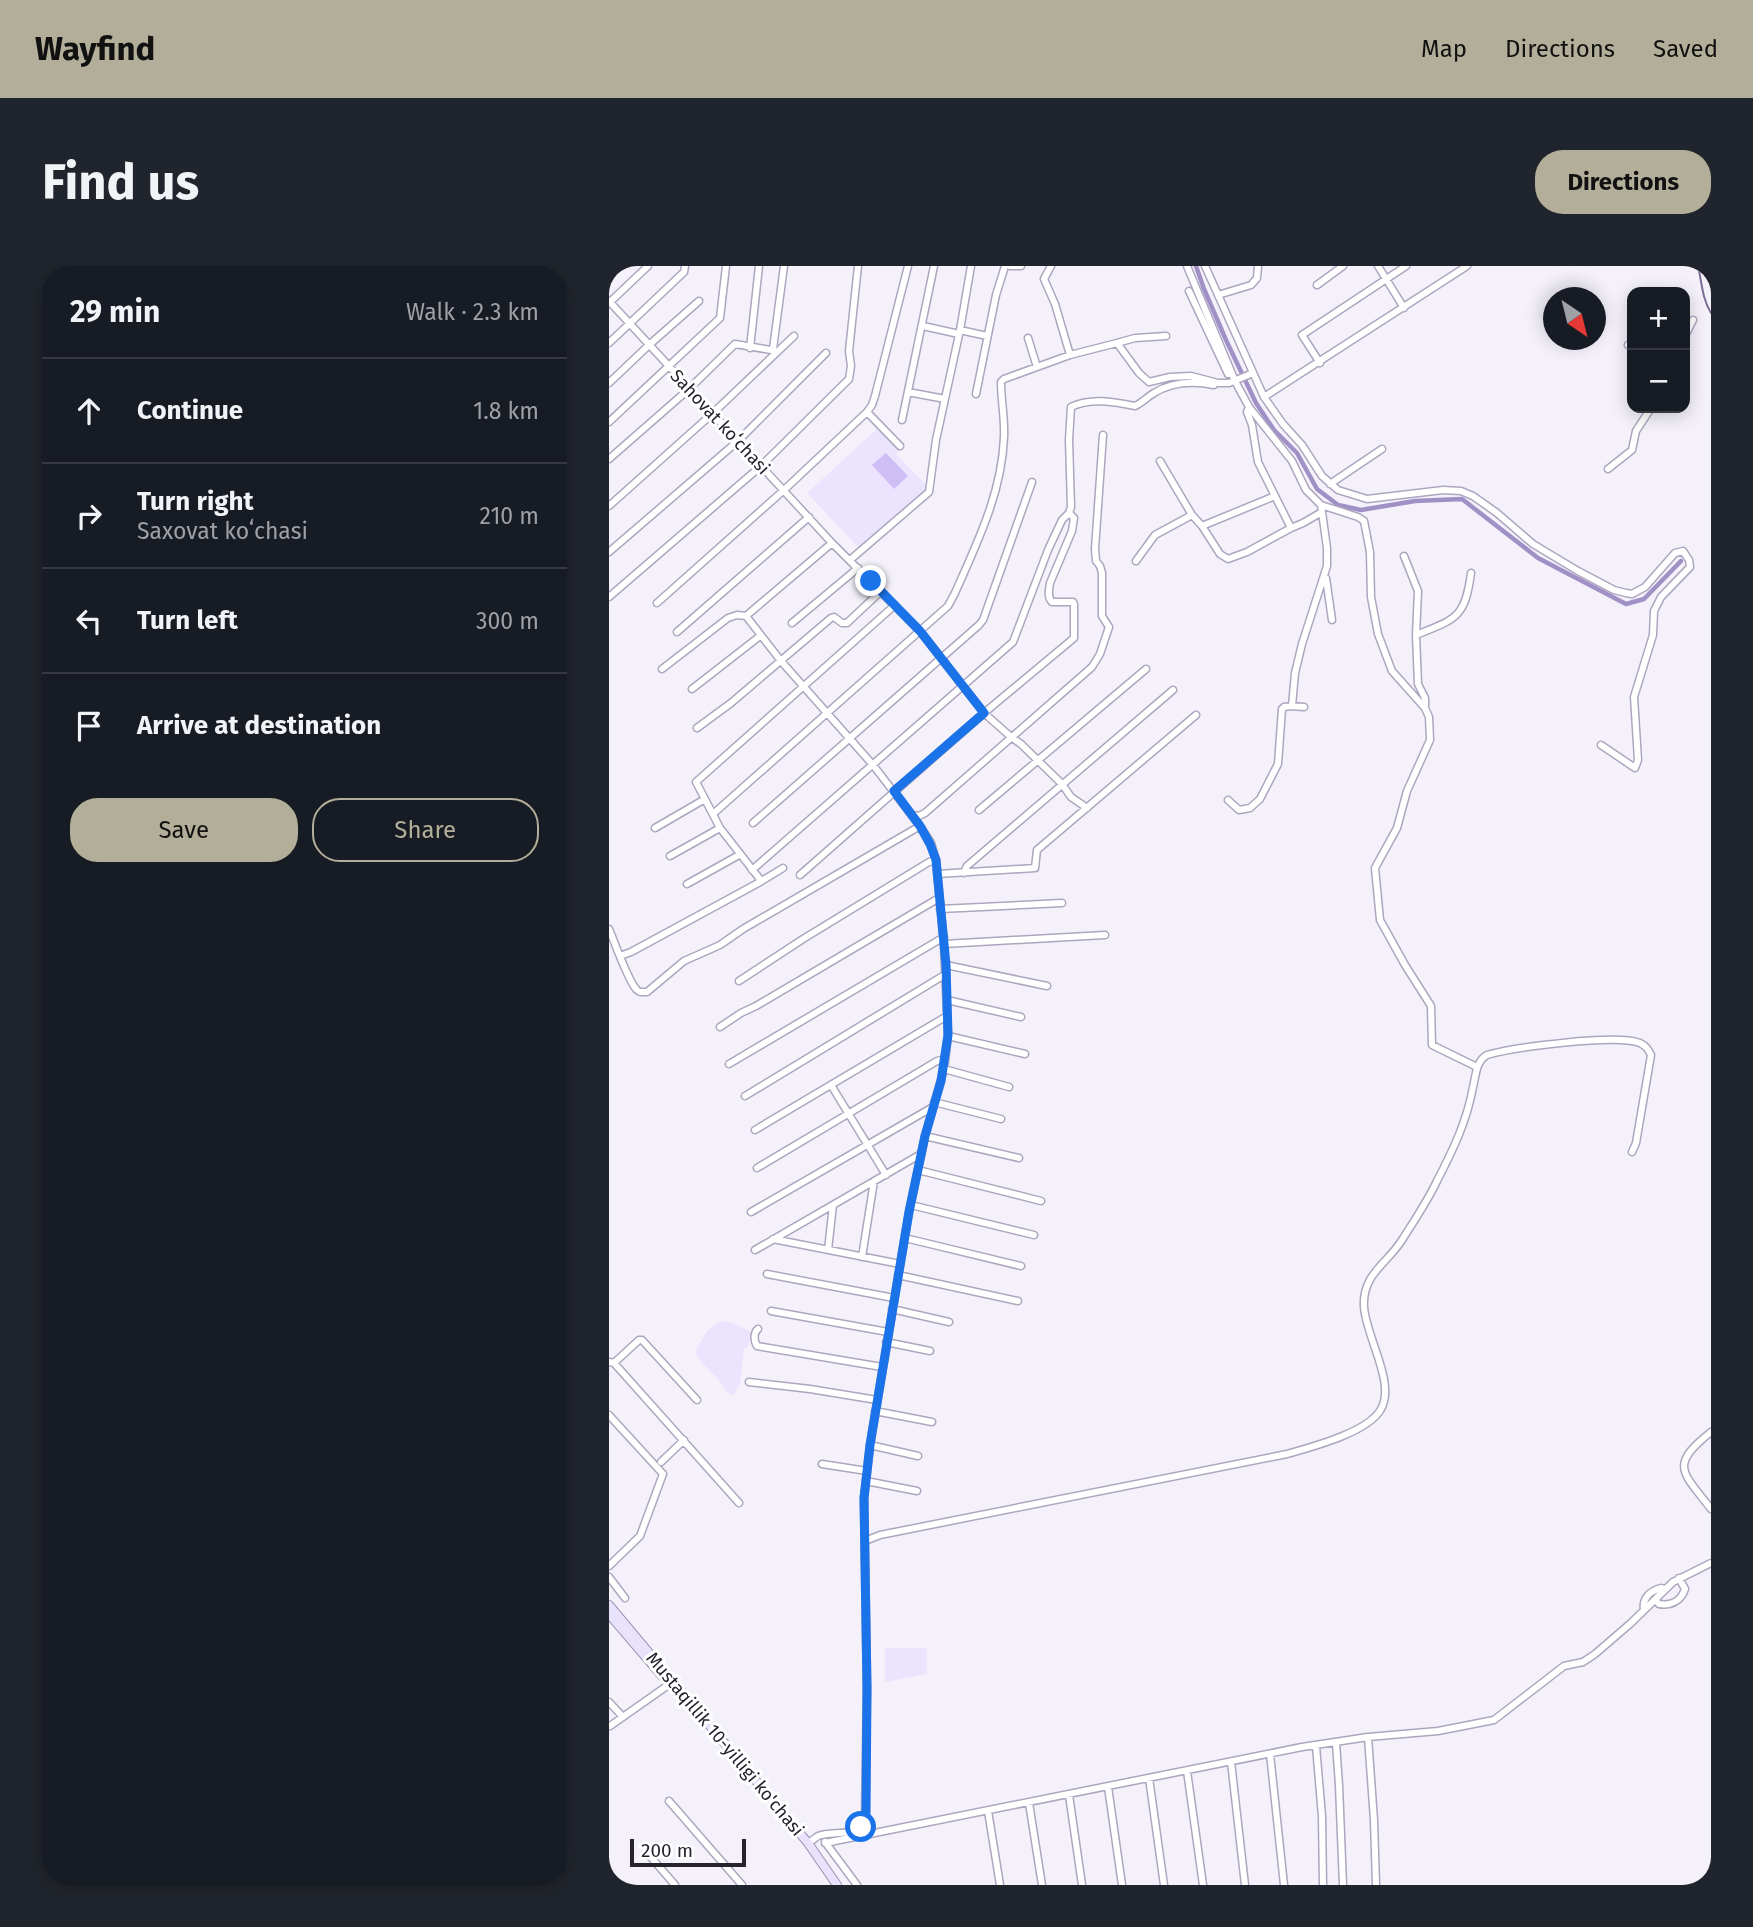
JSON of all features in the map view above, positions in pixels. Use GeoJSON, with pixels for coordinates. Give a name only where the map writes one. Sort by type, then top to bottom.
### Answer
{"type":"FeatureCollection","features":[{"type":"Feature","properties":{"kind":"main road","name":"Mustaqillik 10-yilligi ko'chasi"},"geometry":{"type":"LineString","coordinates":[[609,1605],[811,1853],[832,1885]]}},
{"type":"Feature","properties":{"kind":"main road","name":"Mustaqillik 10-yilligi ko'chasi"},"geometry":{"type":"LineString","coordinates":[[609,1614],[808,1843],[837,1885]]}},
{"type":"Feature","properties":{"kind":"street"},"geometry":{"type":"LineString","coordinates":[[609,302],[648,266]]}},
{"type":"Feature","properties":{"kind":"street"},"geometry":{"type":"LineString","coordinates":[[609,343],[684,272],[685,266]]}},
{"type":"Feature","properties":{"kind":"street"},"geometry":{"type":"LineString","coordinates":[[609,422],[720,318],[726,266]]}},
{"type":"Feature","properties":{"kind":"street"},"geometry":{"type":"LineString","coordinates":[[750,348],[759,266]]}},
{"type":"Feature","properties":{"kind":"street"},"geometry":{"type":"LineString","coordinates":[[609,459],[689,390],[735,344],[771,351],[773,349],[784,266]]}},
{"type":"Feature","properties":{"kind":"street"},"geometry":{"type":"LineString","coordinates":[[609,597],[761,466],[849,379],[849,351],[858,266]]}},
{"type":"Feature","properties":{"kind":"street"},"geometry":{"type":"LineString","coordinates":[[657,603],[867,412],[875,396],[908,266]]}},
{"type":"Feature","properties":{"kind":"street"},"geometry":{"type":"LineString","coordinates":[[902,419],[934,266]]}},
{"type":"Feature","properties":{"kind":"street"},"geometry":{"type":"LineString","coordinates":[[850,560],[929,492],[936,440],[971,266]]}},
{"type":"Feature","properties":{"kind":"street"},"geometry":{"type":"LineString","coordinates":[[975,394],[996,295],[1005,266]]}},
{"type":"Feature","properties":{"kind":"street"},"geometry":{"type":"LineString","coordinates":[[1010,266],[1021,266]]}},
{"type":"Feature","properties":{"kind":"street"},"geometry":{"type":"LineString","coordinates":[[1051,266],[1044,279],[1055,304],[1070,355]]}},
{"type":"Feature","properties":{"kind":"street"},"geometry":{"type":"LineString","coordinates":[[1187,266],[1232,382]]}},
{"type":"Feature","properties":{"kind":"street"},"geometry":{"type":"LineString","coordinates":[[1205,266],[1264,397],[1330,484],[1348,494],[1367,499],[1443,490],[1461,491],[1497,513],[1533,544],[1621,593],[1632,594],[1645,587],[1675,553],[1683,551],[1690,567],[1661,597],[1654,611],[1653,635],[1635,697],[1638,760],[1635,768],[1601,745]]}},
{"type":"Feature","properties":{"kind":"street"},"geometry":{"type":"LineString","coordinates":[[1217,295],[1251,285],[1257,278],[1258,266]]}},
{"type":"Feature","properties":{"kind":"street"},"geometry":{"type":"LineString","coordinates":[[1317,285],[1343,266]]}},
{"type":"Feature","properties":{"kind":"street"},"geometry":{"type":"LineString","coordinates":[[1378,266],[1403,308]]}},
{"type":"Feature","properties":{"kind":"street"},"geometry":{"type":"LineString","coordinates":[[1320,363],[1302,335],[1406,266]]}},
{"type":"Feature","properties":{"kind":"street"},"geometry":{"type":"LineString","coordinates":[[1264,397],[1467,266]]}},
{"type":"Feature","properties":{"kind":"street"},"geometry":{"type":"LineString","coordinates":[[1189,291],[1232,382],[1292,461],[1306,490],[1321,508],[1328,561],[1301,644],[1291,706]]}},
{"type":"Feature","properties":{"kind":"street"},"geometry":{"type":"LineString","coordinates":[[609,383],[699,301]]}},
{"type":"Feature","properties":{"kind":"street","name":"Sahovat koʻchasi"},"geometry":{"type":"LineString","coordinates":[[609,302],[832,543],[920,631],[984,713],[1038,760],[1071,797],[1087,808]]}},
{"type":"Feature","properties":{"kind":"street"},"geometry":{"type":"LineString","coordinates":[[1690,326],[1693,320]]}},
{"type":"Feature","properties":{"kind":"street"},"geometry":{"type":"LineString","coordinates":[[922,326],[987,336]]}},
{"type":"Feature","properties":{"kind":"street"},"geometry":{"type":"LineString","coordinates":[[609,506],[794,336]]}},
{"type":"Feature","properties":{"kind":"street"},"geometry":{"type":"LineString","coordinates":[[713,814],[948,606],[989,515],[1004,437],[1001,383],[1004,379],[1070,355],[1117,342],[1166,336]]}},
{"type":"Feature","properties":{"kind":"street"},"geometry":{"type":"LineString","coordinates":[[1028,338],[1037,367]]}},
{"type":"Feature","properties":{"kind":"street"},"geometry":{"type":"LineString","coordinates":[[1117,342],[1139,373],[1149,382],[1191,376],[1217,383],[1232,382]]}},
{"type":"Feature","properties":{"kind":"street"},"geometry":{"type":"LineString","coordinates":[[609,552],[738,441],[826,353]]}},
{"type":"Feature","properties":{"kind":"street"},"geometry":{"type":"LineString","coordinates":[[752,870],[1013,642],[1048,550],[1071,507],[1069,440],[1072,407],[1100,401],[1115,401],[1135,406],[1169,385],[1216,385],[1253,373]]}},
{"type":"Feature","properties":{"kind":"street"},"geometry":{"type":"LineString","coordinates":[[908,392],[945,400]]}},
{"type":"Feature","properties":{"kind":"street"},"geometry":{"type":"LineString","coordinates":[[1249,407],[1247,412],[1252,425],[1255,454],[1291,528]]}},
{"type":"Feature","properties":{"kind":"street"},"geometry":{"type":"LineString","coordinates":[[867,412],[900,446]]}},
{"type":"Feature","properties":{"kind":"street"},"geometry":{"type":"LineString","coordinates":[[1608,469],[1632,450],[1636,430],[1648,413]]}},
{"type":"Feature","properties":{"kind":"street"},"geometry":{"type":"LineString","coordinates":[[913,815],[925,813],[1092,667],[1100,654],[1109,627],[1102,616],[1102,573],[1096,561],[1095,549],[1103,435]]}},
{"type":"Feature","properties":{"kind":"street"},"geometry":{"type":"LineString","coordinates":[[1330,484],[1382,449]]}},
{"type":"Feature","properties":{"kind":"street"},"geometry":{"type":"LineString","coordinates":[[1160,461],[1192,515],[1220,554],[1228,559],[1303,523],[1321,508]]}},
{"type":"Feature","properties":{"kind":"street"},"geometry":{"type":"LineString","coordinates":[[753,823],[983,620],[1032,482]]}},
{"type":"Feature","properties":{"kind":"street"},"geometry":{"type":"LineString","coordinates":[[1202,526],[1275,496]]}},
{"type":"Feature","properties":{"kind":"street"},"geometry":{"type":"LineString","coordinates":[[1321,508],[1364,521],[1370,552],[1371,597],[1378,634],[1392,671],[1425,708],[1429,717],[1430,740],[1407,791],[1397,828],[1375,868],[1380,920],[1431,1006],[1432,1045],[1478,1067]]}},
{"type":"Feature","properties":{"kind":"street"},"geometry":{"type":"LineString","coordinates":[[800,875],[984,713],[1074,638],[1073,602],[1049,600],[1050,583],[1072,531],[1074,518],[1069,513]]}},
{"type":"Feature","properties":{"kind":"street"},"geometry":{"type":"LineString","coordinates":[[1136,561],[1155,535],[1192,515]]}},
{"type":"Feature","properties":{"kind":"street"},"geometry":{"type":"LineString","coordinates":[[677,632],[809,517]]}},
{"type":"Feature","properties":{"kind":"street"},"geometry":{"type":"LineString","coordinates":[[662,669],[728,618],[746,616],[832,543]]}},
{"type":"Feature","properties":{"kind":"street"},"geometry":{"type":"LineString","coordinates":[[1404,556],[1418,591],[1418,684],[1425,698],[1425,708]]}},
{"type":"Feature","properties":{"kind":"street"},"geometry":{"type":"LineString","coordinates":[[792,623],[858,568]]}},
{"type":"Feature","properties":{"kind":"street"},"geometry":{"type":"LineString","coordinates":[[1416,635],[1456,616],[1468,596],[1471,573]]}},
{"type":"Feature","properties":{"kind":"street"},"geometry":{"type":"LineString","coordinates":[[1325,576],[1332,620]]}},
{"type":"Feature","properties":{"kind":"street"},"geometry":{"type":"LineString","coordinates":[[697,727],[731,703],[831,618],[847,623],[881,592]]}},
{"type":"Feature","properties":{"kind":"street"},"geometry":{"type":"LineString","coordinates":[[759,882],[759,878],[720,828],[696,782],[895,606]]}},
{"type":"Feature","properties":{"kind":"street"},"geometry":{"type":"LineString","coordinates":[[746,616],[781,662],[873,765],[920,826],[936,860],[946,965],[948,1035],[944,1069],[925,1136],[911,1205],[886,1342],[866,1481],[865,1823],[857,1830],[820,1836],[808,1843]]}},
{"type":"Feature","properties":{"kind":"street"},"geometry":{"type":"LineString","coordinates":[[692,689],[760,636]]}},
{"type":"Feature","properties":{"kind":"street"},"geometry":{"type":"LineString","coordinates":[[979,810],[1146,669]]}},
{"type":"Feature","properties":{"kind":"street"},"geometry":{"type":"LineString","coordinates":[[964,873],[967,866],[1174,690]]}},
{"type":"Feature","properties":{"kind":"street"},"geometry":{"type":"LineString","coordinates":[[1229,800],[1239,810],[1244,810],[1260,799],[1279,761],[1282,709],[1291,706],[1304,707]]}},
{"type":"Feature","properties":{"kind":"street"},"geometry":{"type":"LineString","coordinates":[[937,874],[1035,868],[1037,850],[1196,715]]}},
{"type":"Feature","properties":{"kind":"street"},"geometry":{"type":"LineString","coordinates":[[655,828],[705,799]]}},
{"type":"Feature","properties":{"kind":"street"},"geometry":{"type":"LineString","coordinates":[[609,929],[636,989],[647,992],[684,961],[720,945],[920,826]]}},
{"type":"Feature","properties":{"kind":"street"},"geometry":{"type":"LineString","coordinates":[[670,856],[720,828]]}},
{"type":"Feature","properties":{"kind":"street"},"geometry":{"type":"LineString","coordinates":[[687,884],[739,855]]}},
{"type":"Feature","properties":{"kind":"street"},"geometry":{"type":"LineString","coordinates":[[740,981],[815,932],[936,860]]}},
{"type":"Feature","properties":{"kind":"street"},"geometry":{"type":"LineString","coordinates":[[620,956],[783,868]]}},
{"type":"Feature","properties":{"kind":"street"},"geometry":{"type":"LineString","coordinates":[[720,1027],[939,898]]}},
{"type":"Feature","properties":{"kind":"street"},"geometry":{"type":"LineString","coordinates":[[940,909],[1062,903]]}},
{"type":"Feature","properties":{"kind":"street"},"geometry":{"type":"LineString","coordinates":[[729,1064],[944,941],[1105,935]]}},
{"type":"Feature","properties":{"kind":"street"},"geometry":{"type":"LineString","coordinates":[[946,965],[1047,986]]}},
{"type":"Feature","properties":{"kind":"street"},"geometry":{"type":"LineString","coordinates":[[745,1096],[946,974]]}},
{"type":"Feature","properties":{"kind":"street"},"geometry":{"type":"LineString","coordinates":[[947,1000],[1021,1017]]}},
{"type":"Feature","properties":{"kind":"street"},"geometry":{"type":"LineString","coordinates":[[755,1130],[947,1016]]}},
{"type":"Feature","properties":{"kind":"street"},"geometry":{"type":"LineString","coordinates":[[948,1035],[1025,1054]]}},
{"type":"Feature","properties":{"kind":"street"},"geometry":{"type":"LineString","coordinates":[[865,1541],[892,1533],[1287,1454],[1335,1438],[1373,1420],[1383,1407],[1387,1392],[1366,1321],[1364,1305],[1367,1286],[1375,1270],[1401,1242],[1429,1197],[1456,1143],[1469,1109],[1479,1061],[1487,1055],[1552,1044],[1611,1040],[1641,1044],[1651,1055],[1636,1143],[1632,1152]]}},
{"type":"Feature","properties":{"kind":"street"},"geometry":{"type":"LineString","coordinates":[[757,1168],[937,1061],[945,1059]]}},
{"type":"Feature","properties":{"kind":"street"},"geometry":{"type":"LineString","coordinates":[[944,1069],[1009,1087]]}},
{"type":"Feature","properties":{"kind":"street"},"geometry":{"type":"LineString","coordinates":[[831,1085],[886,1175]]}},
{"type":"Feature","properties":{"kind":"street"},"geometry":{"type":"LineString","coordinates":[[751,1212],[934,1105],[1001,1119]]}},
{"type":"Feature","properties":{"kind":"street"},"geometry":{"type":"LineString","coordinates":[[925,1136],[1019,1158]]}},
{"type":"Feature","properties":{"kind":"street"},"geometry":{"type":"LineString","coordinates":[[755,1250],[921,1154]]}},
{"type":"Feature","properties":{"kind":"street"},"geometry":{"type":"LineString","coordinates":[[918,1170],[1041,1200]]}},
{"type":"Feature","properties":{"kind":"street"},"geometry":{"type":"LineString","coordinates":[[862,1257],[874,1181]]}},
{"type":"Feature","properties":{"kind":"street"},"geometry":{"type":"LineString","coordinates":[[828,1250],[833,1205]]}},
{"type":"Feature","properties":{"kind":"street"},"geometry":{"type":"LineString","coordinates":[[911,1205],[1034,1235]]}},
{"type":"Feature","properties":{"kind":"street"},"geometry":{"type":"LineString","coordinates":[[905,1238],[1021,1266]]}},
{"type":"Feature","properties":{"kind":"street"},"geometry":{"type":"LineString","coordinates":[[773,1239],[900,1264]]}},
{"type":"Feature","properties":{"kind":"street"},"geometry":{"type":"LineString","coordinates":[[767,1274],[894,1298]]}},
{"type":"Feature","properties":{"kind":"street"},"geometry":{"type":"LineString","coordinates":[[898,1275],[1018,1301]]}},
{"type":"Feature","properties":{"kind":"street"},"geometry":{"type":"LineString","coordinates":[[892,1308],[949,1322]]}},
{"type":"Feature","properties":{"kind":"street"},"geometry":{"type":"LineString","coordinates":[[771,1311],[888,1332]]}},
{"type":"Feature","properties":{"kind":"street"},"geometry":{"type":"LineString","coordinates":[[758,1329],[755,1331],[754,1342],[757,1346],[882,1367]]}},
{"type":"Feature","properties":{"kind":"street"},"geometry":{"type":"LineString","coordinates":[[697,1399],[642,1340],[612,1362],[739,1503]]}},
{"type":"Feature","properties":{"kind":"street"},"geometry":{"type":"LineString","coordinates":[[886,1342],[930,1351]]}},
{"type":"Feature","properties":{"kind":"street"},"geometry":{"type":"LineString","coordinates":[[749,1382],[810,1388],[877,1400]]}},
{"type":"Feature","properties":{"kind":"street"},"geometry":{"type":"LineString","coordinates":[[875,1411],[932,1422]]}},
{"type":"Feature","properties":{"kind":"street"},"geometry":{"type":"LineString","coordinates":[[609,1415],[663,1474],[642,1534],[609,1566]]}},
{"type":"Feature","properties":{"kind":"street"},"geometry":{"type":"LineString","coordinates":[[1711,1432],[1695,1444],[1682,1468],[1711,1508]]}},
{"type":"Feature","properties":{"kind":"street"},"geometry":{"type":"LineString","coordinates":[[661,1462],[684,1440]]}},
{"type":"Feature","properties":{"kind":"street"},"geometry":{"type":"LineString","coordinates":[[870,1445],[918,1457]]}},
{"type":"Feature","properties":{"kind":"street"},"geometry":{"type":"LineString","coordinates":[[822,1464],[867,1471]]}},
{"type":"Feature","properties":{"kind":"street"},"geometry":{"type":"LineString","coordinates":[[866,1481],[917,1491]]}},
{"type":"Feature","properties":{"kind":"street"},"geometry":{"type":"LineString","coordinates":[[825,1843],[1271,1754],[1368,1737],[1438,1731],[1494,1720],[1564,1666],[1583,1662],[1595,1654],[1679,1578],[1711,1563]]}},
{"type":"Feature","properties":{"kind":"street"},"geometry":{"type":"LineString","coordinates":[[609,1577],[625,1598]]}},
{"type":"Feature","properties":{"kind":"street"},"geometry":{"type":"LineString","coordinates":[[1655,1600],[1666,1605],[1676,1602],[1685,1589],[1679,1578]]}},
{"type":"Feature","properties":{"kind":"street"},"geometry":{"type":"LineString","coordinates":[[1644,1610],[1644,1601],[1650,1593],[1661,1588],[1665,1590]]}},
{"type":"Feature","properties":{"kind":"street"},"geometry":{"type":"LineString","coordinates":[[610,1726],[671,1683]]}},
{"type":"Feature","properties":{"kind":"street"},"geometry":{"type":"LineString","coordinates":[[609,1702],[623,1717]]}},
{"type":"Feature","properties":{"kind":"street"},"geometry":{"type":"LineString","coordinates":[[1368,1737],[1376,1885]]}},
{"type":"Feature","properties":{"kind":"street"},"geometry":{"type":"LineString","coordinates":[[1336,1743],[1343,1885]]}},
{"type":"Feature","properties":{"kind":"street"},"geometry":{"type":"LineString","coordinates":[[1316,1746],[1322,1816],[1323,1885]]}},
{"type":"Feature","properties":{"kind":"street"},"geometry":{"type":"LineString","coordinates":[[1271,1754],[1285,1885]]}},
{"type":"Feature","properties":{"kind":"street"},"geometry":{"type":"LineString","coordinates":[[1231,1762],[1245,1885]]}},
{"type":"Feature","properties":{"kind":"street"},"geometry":{"type":"LineString","coordinates":[[1187,1771],[1203,1885]]}},
{"type":"Feature","properties":{"kind":"street"},"geometry":{"type":"LineString","coordinates":[[1149,1779],[1164,1885]]}},
{"type":"Feature","properties":{"kind":"street"},"geometry":{"type":"LineString","coordinates":[[1108,1787],[1122,1885]]}},
{"type":"Feature","properties":{"kind":"street"},"geometry":{"type":"LineString","coordinates":[[1069,1795],[1082,1885]]}},
{"type":"Feature","properties":{"kind":"street"},"geometry":{"type":"LineString","coordinates":[[669,1801],[742,1885]]}},
{"type":"Feature","properties":{"kind":"street"},"geometry":{"type":"LineString","coordinates":[[1029,1803],[1042,1885]]}},
{"type":"Feature","properties":{"kind":"street"},"geometry":{"type":"LineString","coordinates":[[988,1811],[1000,1885]]}},
{"type":"Feature","properties":{"kind":"street"},"geometry":{"type":"LineString","coordinates":[[820,1836],[857,1885]]}},
{"type":"Feature","properties":{"kind":"street"},"geometry":{"type":"LineString","coordinates":[[649,1855],[674,1885]]}},
{"type":"Feature","properties":{"kind":"shaded area"},"geometry":{"type":"Polygon","coordinates":[[[879,427],[901,449],[896,454],[928,487],[859,548],[807,493],[879,427]]]}},
{"type":"Feature","properties":{"kind":"shaded area"},"geometry":{"type":"Polygon","coordinates":[[[886,453],[908,476],[894,489],[872,465],[886,453]]]}},
{"type":"Feature","properties":{"kind":"shaded area"},"geometry":{"type":"Polygon","coordinates":[[[726,1321],[751,1332],[748,1347],[744,1348],[740,1384],[734,1395],[727,1393],[696,1353],[708,1330],[717,1323],[726,1321]]]}},
{"type":"Feature","properties":{"kind":"shaded area"},"geometry":{"type":"Polygon","coordinates":[[[885,1648],[927,1648],[927,1674],[885,1682],[885,1648]]]}},
{"type":"Feature","properties":{"kind":"waterway"},"geometry":{"type":"LineString","coordinates":[[1196,266],[1226,340],[1256,403],[1274,430],[1297,453],[1317,489],[1338,505],[1361,510],[1415,501],[1462,499],[1538,558],[1626,604],[1644,599],[1681,561]]}},
{"type":"Feature","properties":{"kind":"waterway"},"geometry":{"type":"LineString","coordinates":[[1698,266],[1704,296],[1711,313]]}},
{"type":"Feature","properties":{"kind":"waterway"},"geometry":{"type":"LineString","coordinates":[[1700,271],[1711,266]]}},
{"type":"Feature","properties":{"kind":"route"},"geometry":{"type":"LineString","coordinates":[[861,1827],[865,1823],[866,1814],[864,1498],[870,1445],[909,1212],[925,1136],[941,1081],[948,1035],[946,965],[936,860],[920,826],[894,791],[984,713],[920,631],[871,581]]}}]}
